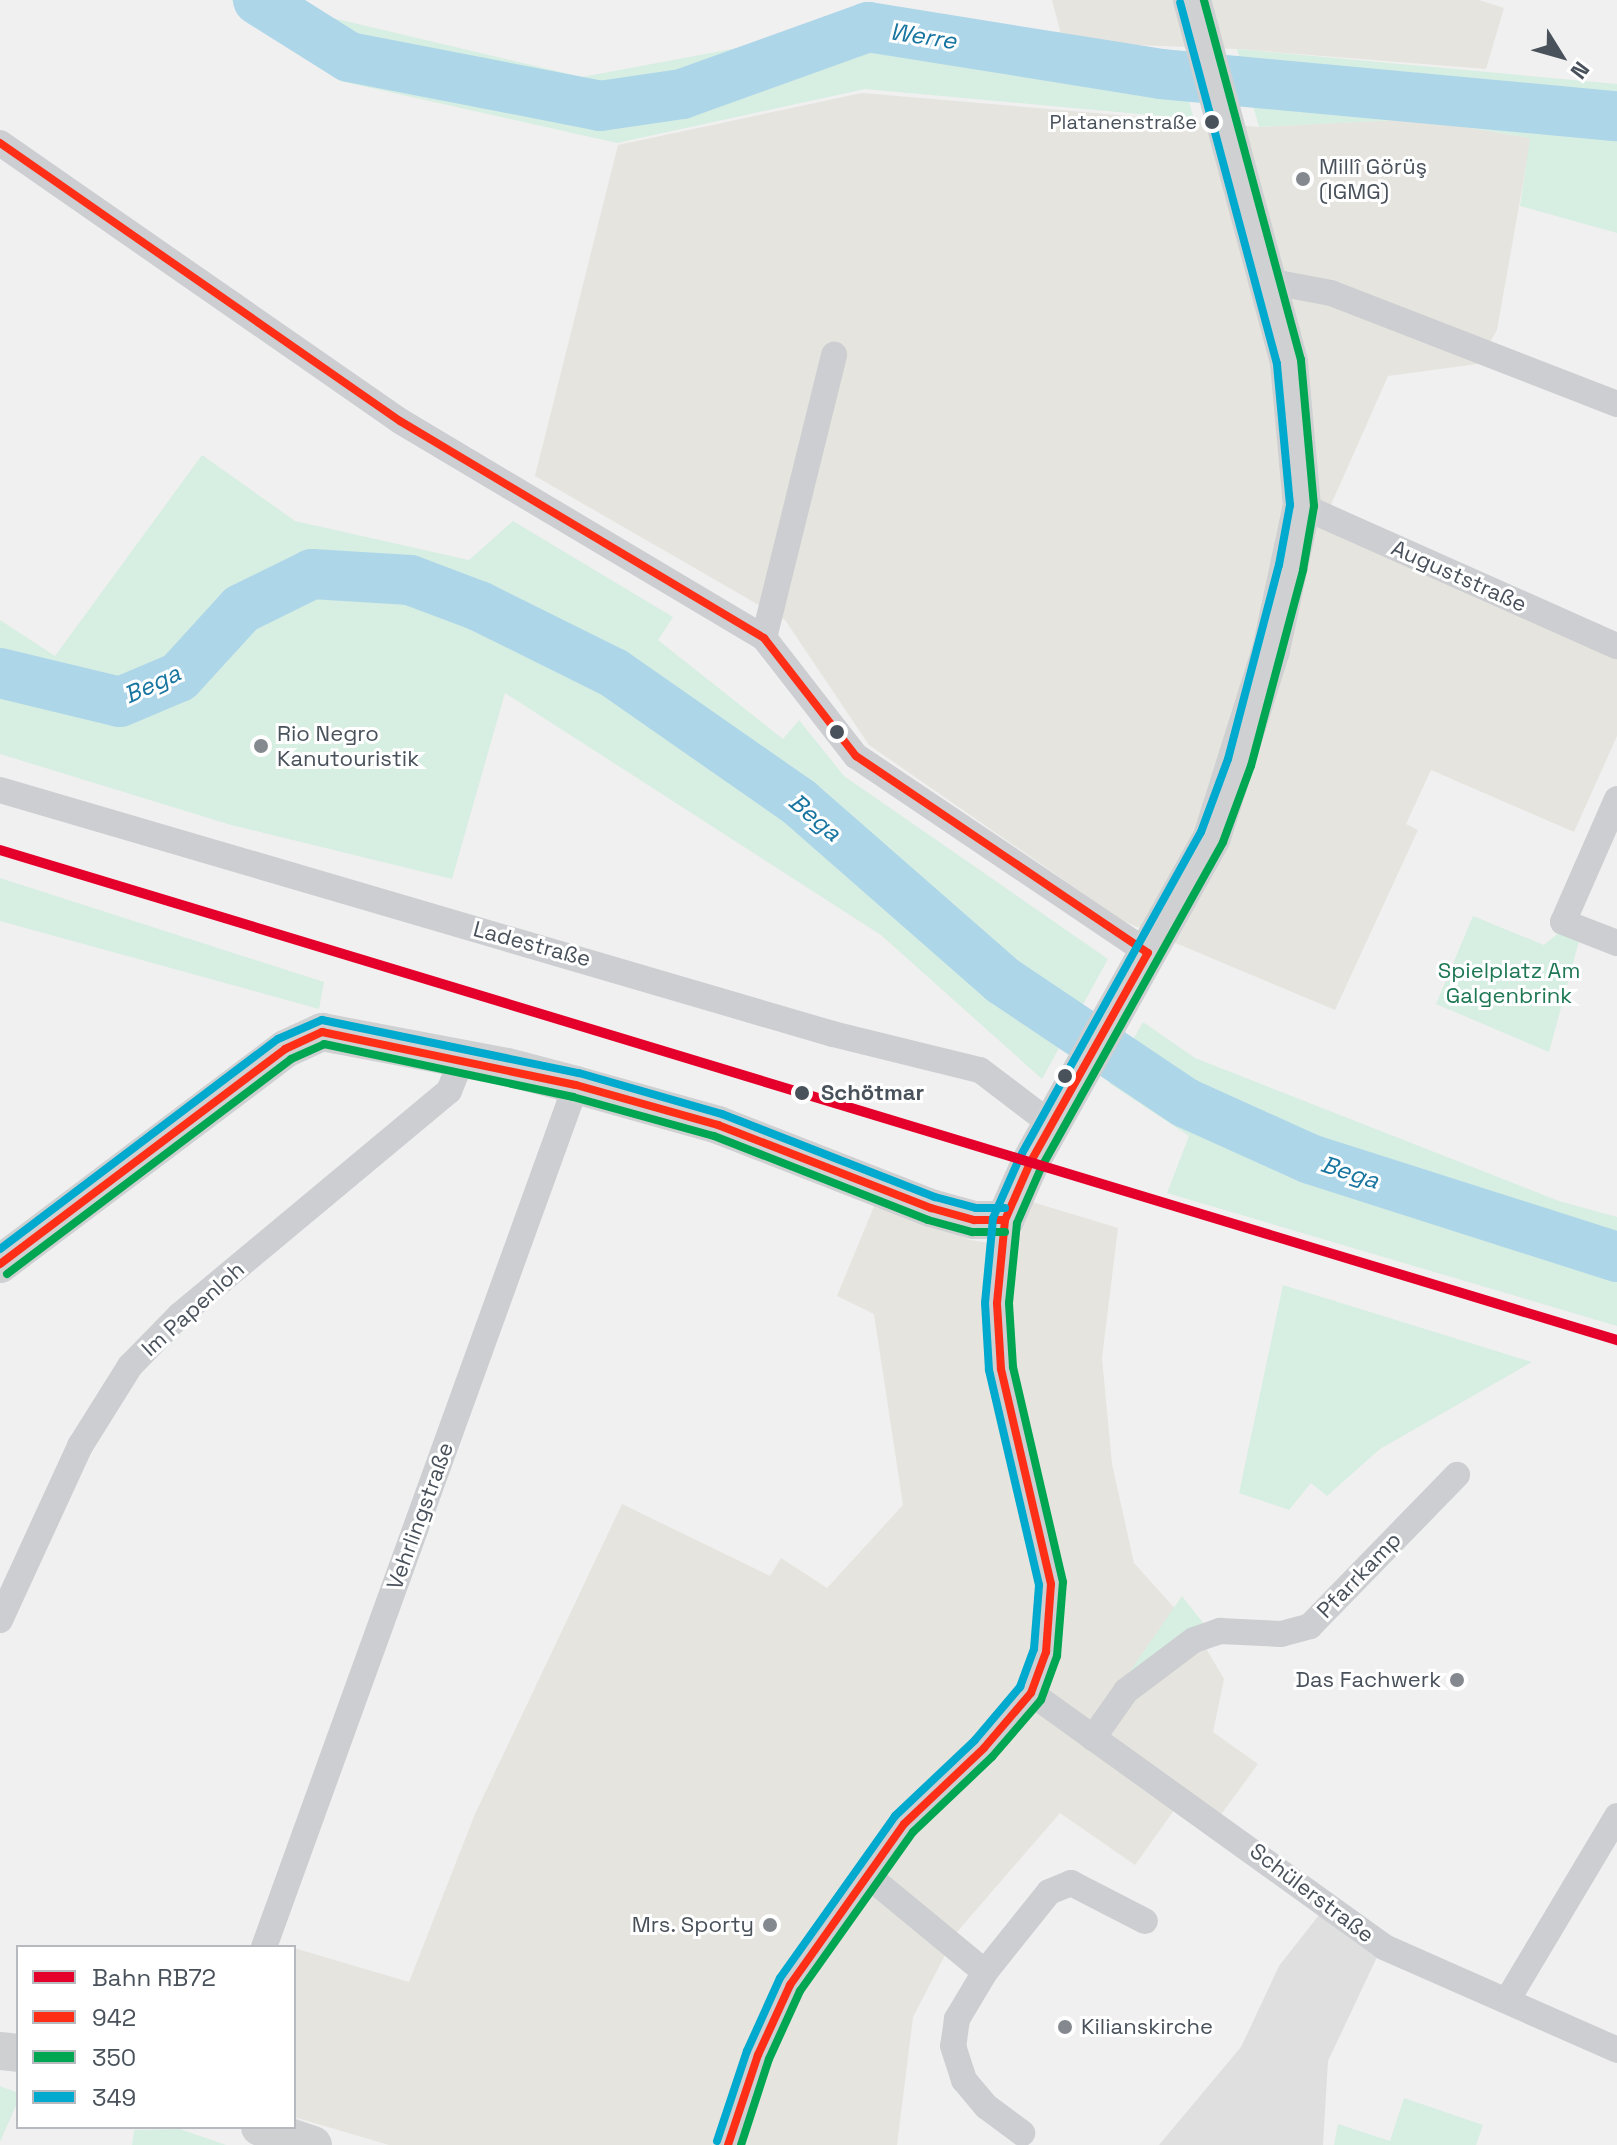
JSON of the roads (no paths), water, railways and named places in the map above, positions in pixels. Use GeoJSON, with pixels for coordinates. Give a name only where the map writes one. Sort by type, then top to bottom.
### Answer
{"type":"FeatureCollection","features":[{"type":"Feature","properties":{"kind":"street"},"geometry":{"type":"LineString","coordinates":[[728,2145],[758,2055],[790,1985],[904,1824],[984,1748],[1031,1693],[1046,1652],[1051,1584],[1001,1369],[997,1303],[1005,1220],[1051,1124],[1212,837],[1235,774],[1274,637],[1302,506],[1289,362],[1197,17]]}},
{"type":"Feature","properties":{"kind":"street"},"geometry":{"type":"LineString","coordinates":[[0,143],[400,421],[764,638],[856,756],[1148,953]]}},
{"type":"Feature","properties":{"kind":"street"},"geometry":{"type":"LineString","coordinates":[[1267,281],[1331,293],[1617,404]]}},
{"type":"Feature","properties":{"kind":"street"},"geometry":{"type":"LineString","coordinates":[[764,638],[834,355]]}},
{"type":"Feature","properties":{"kind":"street","name":"Auguststraße"},"geometry":{"type":"LineString","coordinates":[[1302,506],[1617,646]]}},
{"type":"Feature","properties":{"kind":"street","name":"Ladestraße"},"geometry":{"type":"LineString","coordinates":[[0,790],[820,1030],[980,1070],[1051,1124]]}},
{"type":"Feature","properties":{"kind":"street"},"geometry":{"type":"LineString","coordinates":[[1617,799],[1563,922],[1617,943]]}},
{"type":"Feature","properties":{"kind":"street"},"geometry":{"type":"LineString","coordinates":[[0,1264],[285,1049],[322,1032],[576,1085],[718,1125],[931,1208],[974,1220],[1005,1220]]}},
{"type":"Feature","properties":{"kind":"street","name":"Im Papenloh"},"geometry":{"type":"LineString","coordinates":[[0,1620],[80,1446],[130,1366],[180,1315],[449,1091],[462,1059]]}},
{"type":"Feature","properties":{"kind":"street","name":"Vehrlingstraße"},"geometry":{"type":"LineString","coordinates":[[265,1945],[576,1085]]}},
{"type":"Feature","properties":{"kind":"street","name":"Pfarrkamp"},"geometry":{"type":"LineString","coordinates":[[1093,1738],[1126,1691],[1194,1640],[1220,1631],[1281,1634],[1310,1626],[1457,1475]]}},
{"type":"Feature","properties":{"kind":"street","name":"Schülerstraße"},"geometry":{"type":"LineString","coordinates":[[1031,1693],[1384,1947],[1508,1999],[1617,2050]]}},
{"type":"Feature","properties":{"kind":"street"},"geometry":{"type":"LineString","coordinates":[[1508,1999],[1617,1816]]}},
{"type":"Feature","properties":{"kind":"street"},"geometry":{"type":"LineString","coordinates":[[866,1874],[985,1972]]}},
{"type":"Feature","properties":{"kind":"street"},"geometry":{"type":"LineString","coordinates":[[1022,2133],[987,2107],[964,2080],[953,2046],[957,2019],[985,1972],[1049,1892],[1071,1883],[1145,1921]]}},
{"type":"Feature","properties":{"kind":"street"},"geometry":{"type":"LineString","coordinates":[[266,2129],[313,2145]]}},
{"type":"Feature","properties":{"kind":"waterway","name":"Werre"},"geometry":{"type":"LineString","coordinates":[[258,0],[349,57],[600,106],[682,94],[868,27],[1161,74],[1617,116]]}},
{"type":"Feature","properties":{"kind":"waterway","name":"Bega"},"geometry":{"type":"LineString","coordinates":[[0,673],[120,702],[179,677],[241,609],[312,574],[410,580],[479,606],[614,673],[799,802],[1002,980],[1186,1103],[1310,1159],[1617,1257]]}},
{"type":"Feature","properties":{"kind":"rail line","name":"RB72"},"geometry":{"type":"LineString","coordinates":[[0,850],[1617,1340]]}},
{"type":"Feature","properties":{"kind":"place","name":"Platanenstraße"},"geometry":{"type":"Point","coordinates":[1212,122]}},
{"type":"Feature","properties":{"kind":"place","name":"Millî Görüş (IGMG)"},"geometry":{"type":"Point","coordinates":[1303,179]}},
{"type":"Feature","properties":{"kind":"place","name":"Rio Negro Kanutouristik"},"geometry":{"type":"Point","coordinates":[261,746]}},
{"type":"Feature","properties":{"kind":"place","name":"Schötmar"},"geometry":{"type":"Point","coordinates":[802,1093]}},
{"type":"Feature","properties":{"kind":"place","name":"Das Fachwerk"},"geometry":{"type":"Point","coordinates":[1457,1680]}},
{"type":"Feature","properties":{"kind":"place","name":"Mrs. Sporty"},"geometry":{"type":"Point","coordinates":[770,1925]}},
{"type":"Feature","properties":{"kind":"place","name":"Kilianskirche"},"geometry":{"type":"Point","coordinates":[1065,2027]}},
{"type":"Feature","properties":{"kind":"park label","name":"Spielplatz Am Galgenbrink"},"geometry":{"type":"Point","coordinates":[1509,982]}}]}
